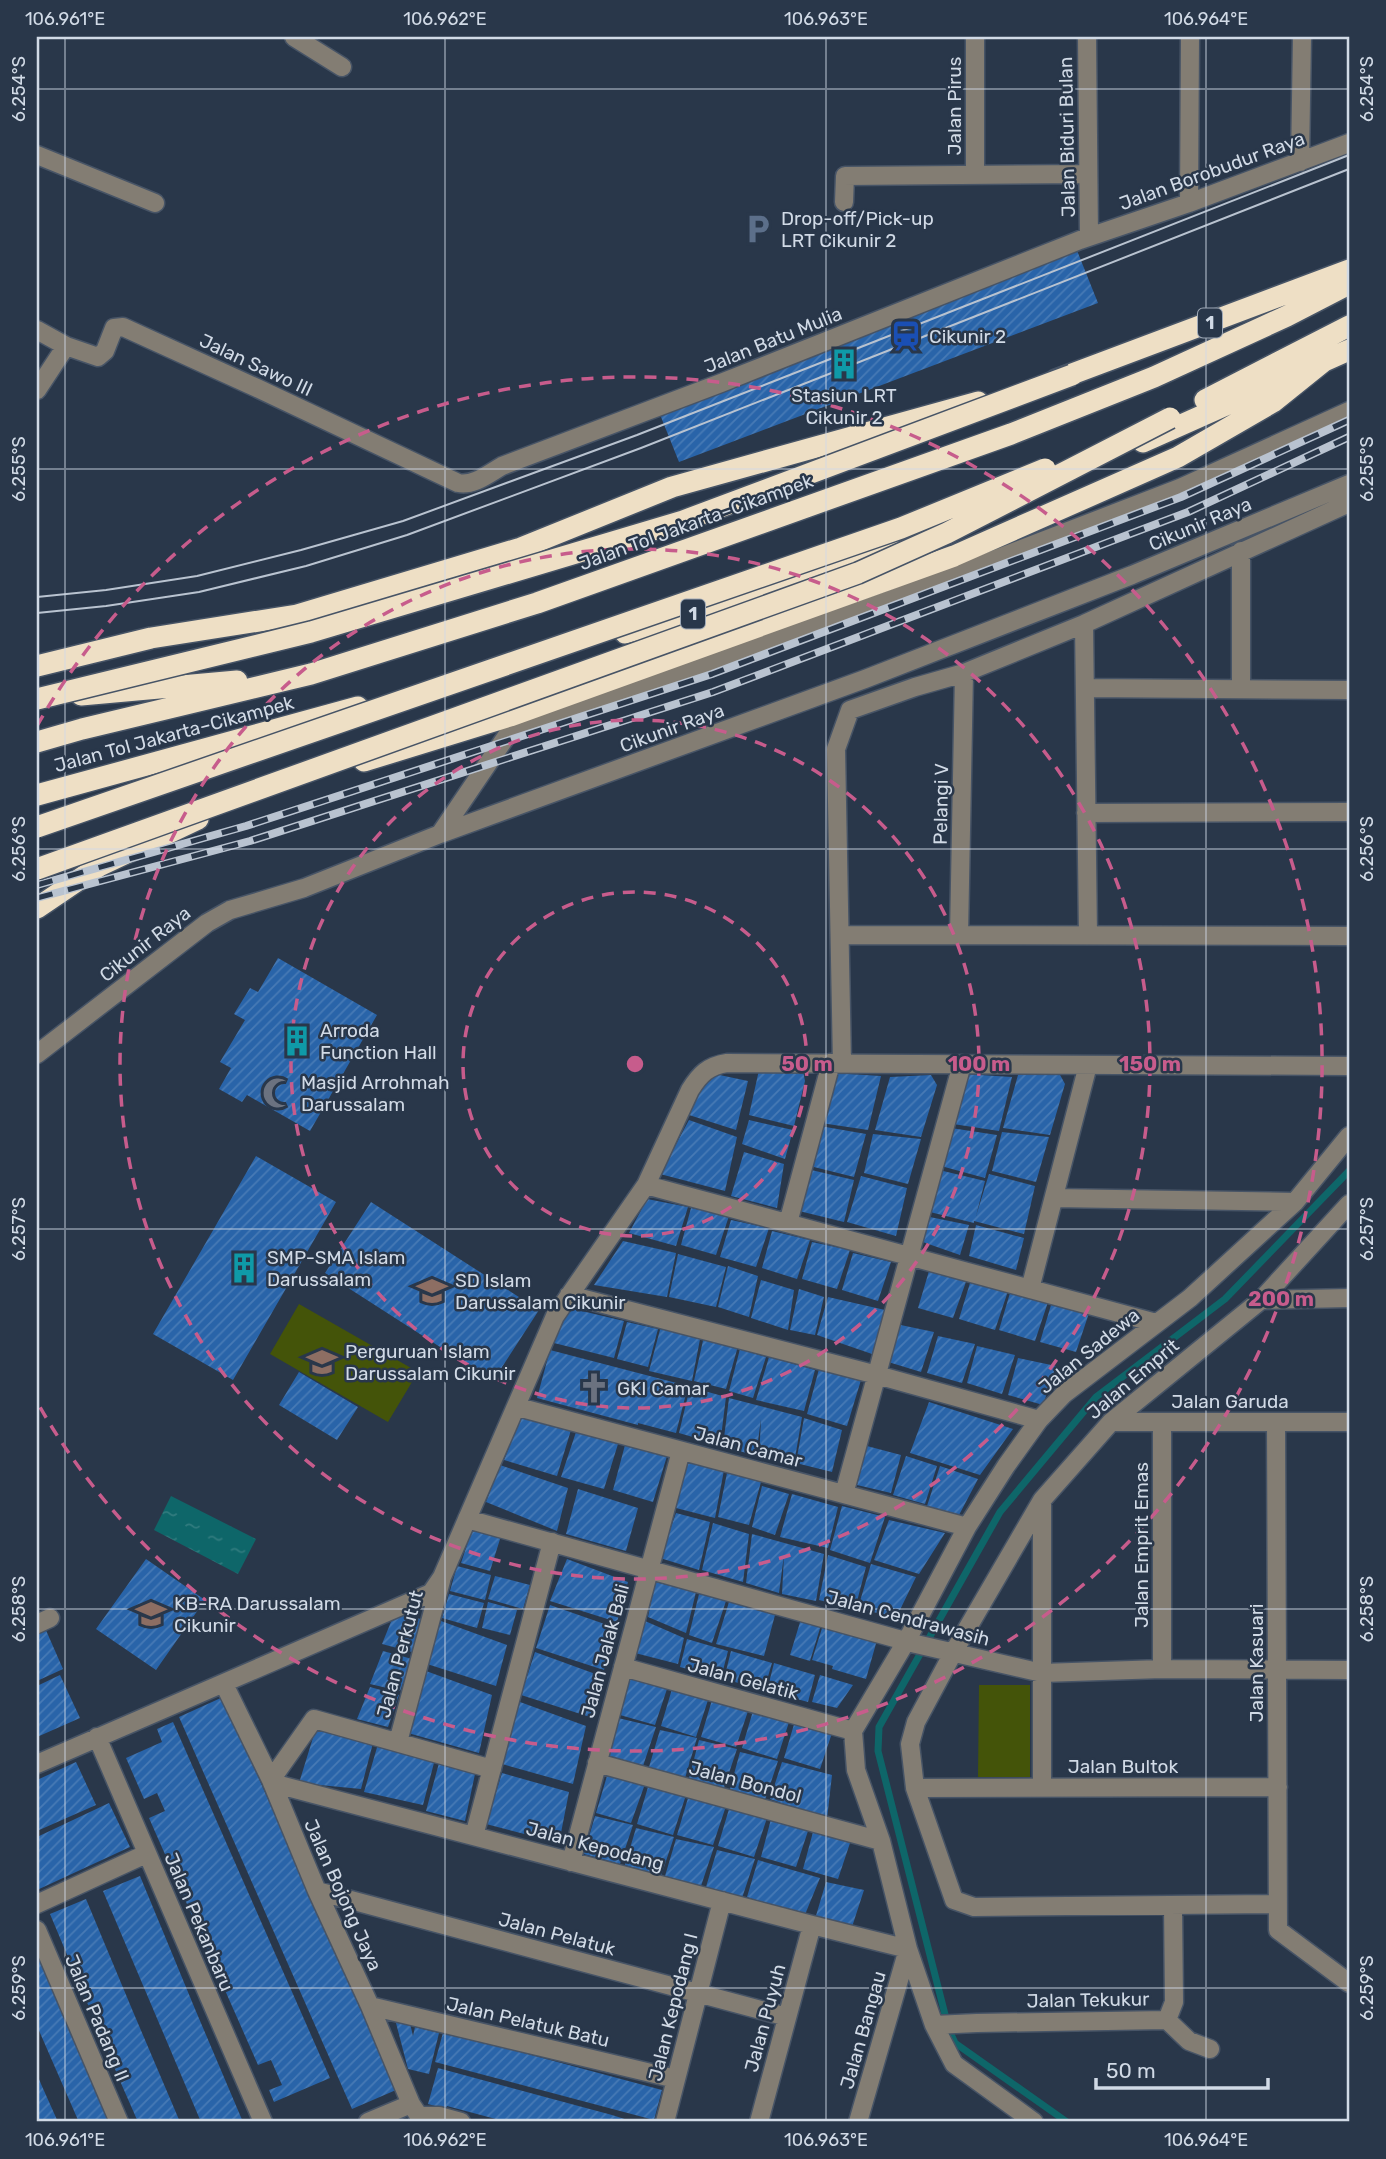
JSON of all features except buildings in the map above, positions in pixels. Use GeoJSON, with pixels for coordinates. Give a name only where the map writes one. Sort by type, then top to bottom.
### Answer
{"type":"FeatureCollection","features":[{"type":"Feature","properties":{"kind":"highway","name":"1"},"geometry":{"type":"LineString","coordinates":[[1072,375],[1349,270]]}},
{"type":"Feature","properties":{"kind":"highway","name":"Jalan Tol Jakarta–Cikampek"},"geometry":{"type":"LineString","coordinates":[[37,742],[310,674],[537,603],[1012,434],[1154,377],[1287,316],[1349,284]]}},
{"type":"Feature","properties":{"kind":"highway"},"geometry":{"type":"LineString","coordinates":[[37,869],[858,573],[947,533],[1349,326]]}},
{"type":"Feature","properties":{"kind":"highway","name":"Jalan Tol Jakarta–Cikampek"},"geometry":{"type":"LineString","coordinates":[[37,795],[780,590],[1031,492],[1349,350]]}},
{"type":"Feature","properties":{"kind":"highway"},"geometry":{"type":"LineString","coordinates":[[37,908],[99,866],[200,818],[369,760],[510,716],[954,556],[1178,457],[1273,402],[1324,361]]}},
{"type":"Feature","properties":{"kind":"highway"},"geometry":{"type":"LineString","coordinates":[[37,666],[151,638],[297,615],[521,548],[672,487],[1072,375]]}},
{"type":"Feature","properties":{"kind":"highway"},"geometry":{"type":"LineString","coordinates":[[37,699],[311,632],[683,521],[1072,375]]}},
{"type":"Feature","properties":{"kind":"highway"},"geometry":{"type":"LineString","coordinates":[[37,827],[901,528],[1170,418]]}},
{"type":"Feature","properties":{"kind":"highway"},"geometry":{"type":"LineString","coordinates":[[37,699],[310,674]]}},
{"type":"Feature","properties":{"kind":"street"},"geometry":{"type":"LineString","coordinates":[[294,37],[342,66]]}},
{"type":"Feature","properties":{"kind":"street","name":"Jalan Pirus"},"geometry":{"type":"LineString","coordinates":[[975,37],[975,175]]}},
{"type":"Feature","properties":{"kind":"street","name":"Jalan Biduri Bulan"},"geometry":{"type":"LineString","coordinates":[[1087,37],[1089,236]]}},
{"type":"Feature","properties":{"kind":"street"},"geometry":{"type":"LineString","coordinates":[[1189,203],[1190,37]]}},
{"type":"Feature","properties":{"kind":"street"},"geometry":{"type":"LineString","coordinates":[[1300,162],[1302,37]]}},
{"type":"Feature","properties":{"kind":"street","name":"Jalan Borobudur Raya"},"geometry":{"type":"LineString","coordinates":[[1089,236],[1189,203],[1349,143]]}},
{"type":"Feature","properties":{"kind":"street"},"geometry":{"type":"LineString","coordinates":[[37,155],[155,203]]}},
{"type":"Feature","properties":{"kind":"street"},"geometry":{"type":"LineString","coordinates":[[844,202],[845,176],[1088,174]]}},
{"type":"Feature","properties":{"kind":"street","name":"Jalan Batu Mulia"},"geometry":{"type":"LineString","coordinates":[[472,482],[502,466],[722,383],[1089,236]]}},
{"type":"Feature","properties":{"kind":"street","name":"Jalan Sawo III"},"geometry":{"type":"LineString","coordinates":[[37,330],[66,346],[98,357],[105,351],[114,328],[123,327],[458,483],[472,482]]}},
{"type":"Feature","properties":{"kind":"street"},"geometry":{"type":"LineString","coordinates":[[37,390],[66,346]]}},
{"type":"Feature","properties":{"kind":"street"},"geometry":{"type":"LineString","coordinates":[[440,834],[510,731],[889,600],[1180,488],[1349,411]]}},
{"type":"Feature","properties":{"kind":"street","name":"Cikunir Raya"},"geometry":{"type":"LineString","coordinates":[[37,1054],[207,923],[230,909],[304,888],[440,834],[877,674],[1132,575],[1349,484]]}},
{"type":"Feature","properties":{"kind":"street"},"geometry":{"type":"LineString","coordinates":[[788,1223],[836,1064],[840,935],[836,749],[850,710],[964,673],[1084,624],[1349,503]]}},
{"type":"Feature","properties":{"kind":"street"},"geometry":{"type":"LineString","coordinates":[[1241,551],[1241,689]]}},
{"type":"Feature","properties":{"kind":"street"},"geometry":{"type":"LineString","coordinates":[[1084,624],[1088,935]]}},
{"type":"Feature","properties":{"kind":"street","name":"Pelangi V"},"geometry":{"type":"LineString","coordinates":[[959,935],[964,673]]}},
{"type":"Feature","properties":{"kind":"street"},"geometry":{"type":"LineString","coordinates":[[1085,688],[1349,690]]}},
{"type":"Feature","properties":{"kind":"street"},"geometry":{"type":"LineString","coordinates":[[1086,813],[1349,811]]}},
{"type":"Feature","properties":{"kind":"street"},"geometry":{"type":"LineString","coordinates":[[840,935],[1349,936]]}},
{"type":"Feature","properties":{"kind":"street","name":"Jalan Perkutut"},"geometry":{"type":"LineString","coordinates":[[398,1742],[442,1577],[518,1407],[555,1316],[646,1185],[699,1075],[713,1065],[727,1063],[836,1064]]}},
{"type":"Feature","properties":{"kind":"street"},"geometry":{"type":"LineString","coordinates":[[836,1064],[1349,1066]]}},
{"type":"Feature","properties":{"kind":"street"},"geometry":{"type":"LineString","coordinates":[[844,1494],[962,1064]]}},
{"type":"Feature","properties":{"kind":"street"},"geometry":{"type":"LineString","coordinates":[[1031,1289],[1088,1065]]}},
{"type":"Feature","properties":{"kind":"street","name":"Jalan Sadewa"},"geometry":{"type":"LineString","coordinates":[[853,1731],[911,1642],[967,1527],[1039,1420],[1064,1394],[1190,1298],[1296,1202],[1349,1136]]}},
{"type":"Feature","properties":{"kind":"street"},"geometry":{"type":"LineString","coordinates":[[646,1185],[1156,1323]]}},
{"type":"Feature","properties":{"kind":"street"},"geometry":{"type":"LineString","coordinates":[[1054,1198],[1296,1202]]}},
{"type":"Feature","properties":{"kind":"street","name":"Jalan Emprit"},"geometry":{"type":"LineString","coordinates":[[1173,1905],[974,1907],[954,1900],[915,1788],[910,1744],[916,1722],[947,1651],[1042,1500],[1111,1422],[1261,1300],[1349,1204]]}},
{"type":"Feature","properties":{"kind":"street"},"geometry":{"type":"LineString","coordinates":[[569,1295],[1039,1420]]}},
{"type":"Feature","properties":{"kind":"street"},"geometry":{"type":"LineString","coordinates":[[1261,1300],[1349,1298]]}},
{"type":"Feature","properties":{"kind":"street","name":"Jalan Camar"},"geometry":{"type":"LineString","coordinates":[[518,1407],[967,1527]]}},
{"type":"Feature","properties":{"kind":"street","name":"Jalan Garuda"},"geometry":{"type":"LineString","coordinates":[[1111,1422],[1349,1422]]}},
{"type":"Feature","properties":{"kind":"street","name":"Jalan Emprit Emas"},"geometry":{"type":"LineString","coordinates":[[1162,1422],[1162,1669]]}},
{"type":"Feature","properties":{"kind":"street","name":"Jalan Kasuari"},"geometry":{"type":"LineString","coordinates":[[1276,1422],[1278,1930],[1349,1983]]}},
{"type":"Feature","properties":{"kind":"street","name":"Jalan Jalak Bali"},"geometry":{"type":"LineString","coordinates":[[570,1862],[681,1451]]}},
{"type":"Feature","properties":{"kind":"street"},"geometry":{"type":"LineString","coordinates":[[1042,1500],[1042,1673]]}},
{"type":"Feature","properties":{"kind":"street","name":"Jalan Cendrawasih"},"geometry":{"type":"LineString","coordinates":[[467,1518],[911,1642],[1042,1673],[1162,1669],[1349,1670]]}},
{"type":"Feature","properties":{"kind":"street"},"geometry":{"type":"LineString","coordinates":[[474,1836],[552,1542]]}},
{"type":"Feature","properties":{"kind":"street"},"geometry":{"type":"LineString","coordinates":[[37,1764],[431,1593],[442,1577]]}},
{"type":"Feature","properties":{"kind":"street","name":"Jalan Gelatik"},"geometry":{"type":"LineString","coordinates":[[623,1667],[853,1731]]}},
{"type":"Feature","properties":{"kind":"street","name":"Jalan Bultok"},"geometry":{"type":"LineString","coordinates":[[1042,1673],[1042,1787],[1278,1787]]}},
{"type":"Feature","properties":{"kind":"street","name":"Jalan Bojong Jaya"},"geometry":{"type":"LineString","coordinates":[[224,1684],[271,1781],[317,1891],[418,2114]]}},
{"type":"Feature","properties":{"kind":"street"},"geometry":{"type":"LineString","coordinates":[[271,1781],[314,1719],[492,1769]]}},
{"type":"Feature","properties":{"kind":"street"},"geometry":{"type":"LineString","coordinates":[[853,1731],[856,1770],[881,1841],[908,1949],[945,2025],[954,2064],[1029,2121]]}},
{"type":"Feature","properties":{"kind":"street","name":"Jalan Pekanbaru"},"geometry":{"type":"LineString","coordinates":[[97,1737],[263,2122]]}},
{"type":"Feature","properties":{"kind":"street","name":"Jalan Bondol"},"geometry":{"type":"LineString","coordinates":[[597,1763],[881,1841]]}},
{"type":"Feature","properties":{"kind":"street","name":"Jalan Kepodang"},"geometry":{"type":"LineString","coordinates":[[271,1781],[908,1949]]}},
{"type":"Feature","properties":{"kind":"street"},"geometry":{"type":"LineString","coordinates":[[915,1788],[1042,1787]]}},
{"type":"Feature","properties":{"kind":"street"},"geometry":{"type":"LineString","coordinates":[[37,1904],[146,1854]]}},
{"type":"Feature","properties":{"kind":"street","name":"Jalan Pelatuk"},"geometry":{"type":"LineString","coordinates":[[317,1891],[787,2017]]}},
{"type":"Feature","properties":{"kind":"street","name":"Jalan Kepodang I"},"geometry":{"type":"LineString","coordinates":[[665,2122],[722,1902]]}},
{"type":"Feature","properties":{"kind":"street"},"geometry":{"type":"LineString","coordinates":[[1173,1905],[1278,1904]]}},
{"type":"Feature","properties":{"kind":"street","name":"Jalan Tekukur"},"geometry":{"type":"LineString","coordinates":[[945,2025],[1167,2020],[1174,2002],[1173,1905]]}},
{"type":"Feature","properties":{"kind":"street","name":"Jalan Puyuh"},"geometry":{"type":"LineString","coordinates":[[759,2122],[812,1925]]}},
{"type":"Feature","properties":{"kind":"street","name":"Jalan Padang II"},"geometry":{"type":"LineString","coordinates":[[37,1930],[119,2122]]}},
{"type":"Feature","properties":{"kind":"street","name":"Jalan Bangau"},"geometry":{"type":"LineString","coordinates":[[858,2122],[908,1949]]}},
{"type":"Feature","properties":{"kind":"street","name":"Jalan Pelatuk Batu"},"geometry":{"type":"LineString","coordinates":[[370,2006],[676,2079]]}},
{"type":"Feature","properties":{"kind":"street"},"geometry":{"type":"LineString","coordinates":[[1167,2020],[1189,2041],[1210,2049]]}},
{"type":"Feature","properties":{"kind":"street"},"geometry":{"type":"LineString","coordinates":[[368,2122],[418,2114],[461,2122]]}},
{"type":"Feature","properties":{"kind":"green space"},"geometry":{"type":"Polygon","coordinates":[[[299,1304],[418,1372],[388,1422],[270,1354],[299,1304]]]}},
{"type":"Feature","properties":{"kind":"green space"},"geometry":{"type":"Polygon","coordinates":[[[979,1685],[1030,1685],[1030,1777],[978,1777],[979,1685]]]}},
{"type":"Feature","properties":{"kind":"water"},"geometry":{"type":"Polygon","coordinates":[[[171,1496],[256,1539],[238,1574],[154,1530],[171,1496]]]}},
{"type":"Feature","properties":{"kind":"waterway"},"geometry":{"type":"LineString","coordinates":[[1067,2122],[955,2043],[949,2030],[878,1751],[879,1727],[1000,1512],[1096,1397],[1225,1299],[1349,1171]]}},
{"type":"Feature","properties":{"kind":"tram line"},"geometry":{"type":"LineString","coordinates":[[37,597],[197,576],[403,521],[637,435],[1349,155]]}},
{"type":"Feature","properties":{"kind":"tram line"},"geometry":{"type":"LineString","coordinates":[[37,613],[199,592],[306,566],[407,535],[641,448],[1349,169]]}},
{"type":"Feature","properties":{"kind":"railway"},"geometry":{"type":"LineString","coordinates":[[37,885],[246,826],[712,674],[1181,497],[1349,420]]}},
{"type":"Feature","properties":{"kind":"railway"},"geometry":{"type":"LineString","coordinates":[[37,898],[250,841],[713,692],[1188,512],[1349,437]]}},
{"type":"Feature","properties":{"kind":"place","name":"Drop-off/Pick-up LRT Cikunir 2"},"geometry":{"type":"Point","coordinates":[758,229]}},
{"type":"Feature","properties":{"kind":"place","name":"Cikunir 2"},"geometry":{"type":"Point","coordinates":[906,336]}},
{"type":"Feature","properties":{"kind":"place","name":"Stasiun LRT Cikunir 2"},"geometry":{"type":"Point","coordinates":[844,364]}},
{"type":"Feature","properties":{"kind":"place","name":"Arroda Function Hall"},"geometry":{"type":"Point","coordinates":[297,1041]}},
{"type":"Feature","properties":{"kind":"place","name":"Masjid Arrohmah Darussalam"},"geometry":{"type":"Point","coordinates":[278,1093]}},
{"type":"Feature","properties":{"kind":"place","name":"SMP-SMA Islam Darussalam"},"geometry":{"type":"Point","coordinates":[244,1268]}},
{"type":"Feature","properties":{"kind":"place","name":"SD Islam Darussalam Cikunir"},"geometry":{"type":"Point","coordinates":[432,1291]}},
{"type":"Feature","properties":{"kind":"place","name":"Perguruan Islam Darussalam Cikunir"},"geometry":{"type":"Point","coordinates":[322,1362]}},
{"type":"Feature","properties":{"kind":"place","name":"GKI Camar"},"geometry":{"type":"Point","coordinates":[594,1388]}},
{"type":"Feature","properties":{"kind":"place","name":"KB-RA Darussalam Cikunir"},"geometry":{"type":"Point","coordinates":[151,1614]}}]}
